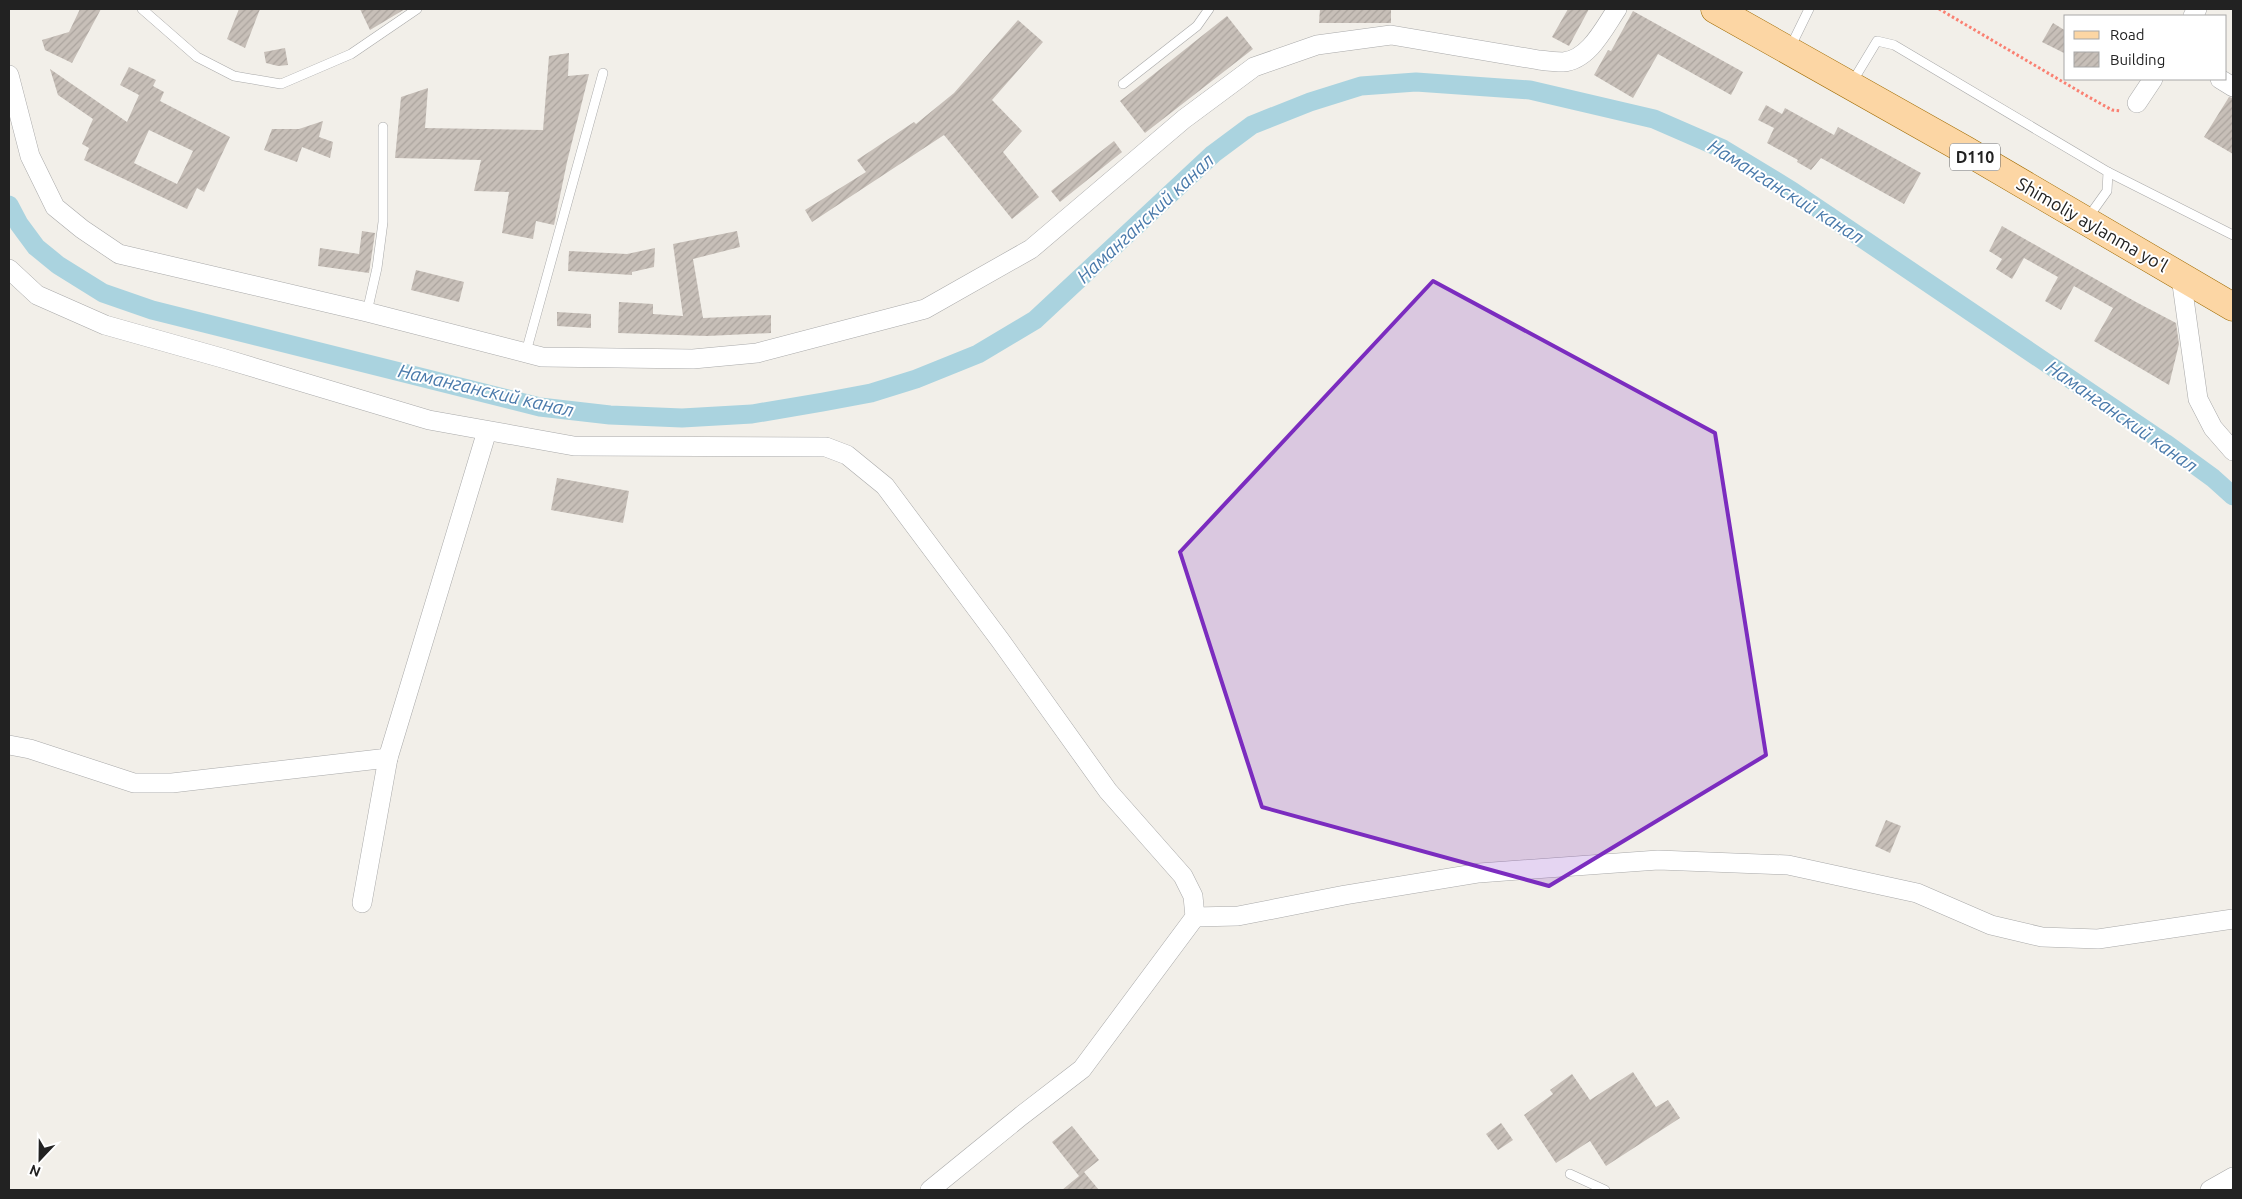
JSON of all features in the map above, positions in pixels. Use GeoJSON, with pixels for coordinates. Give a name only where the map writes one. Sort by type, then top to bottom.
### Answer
{"type":"FeatureCollection","features":[{"type":"Feature","properties":{"kind":"main road","name":"Shimoliy aylanma yoʻl"},"geometry":{"type":"LineString","coordinates":[[1715,9],[2233,307]]}},
{"type":"Feature","properties":{"kind":"street"},"geometry":{"type":"LineString","coordinates":[[9,75],[30,156],[55,207],[82,229],[119,254],[367,312],[542,356],[693,359],[757,353],[925,309],[1031,249],[1184,119],[1254,67],[1318,45],[1391,35],[1539,60],[1564,62],[1581,56],[1598,37],[1618,9]]}},
{"type":"Feature","properties":{"kind":"street"},"geometry":{"type":"LineString","coordinates":[[2137,103],[2152,80]]}},
{"type":"Feature","properties":{"kind":"street"},"geometry":{"type":"LineString","coordinates":[[2222,80],[2233,87]]}},
{"type":"Feature","properties":{"kind":"street"},"geometry":{"type":"LineString","coordinates":[[9,269],[37,295],[105,325],[429,420],[574,446],[826,447],[848,455],[885,486],[1000,640],[1108,790],[1183,876],[1193,896],[1195,917],[1082,1069],[1020,1116],[930,1190]]}},
{"type":"Feature","properties":{"kind":"street"},"geometry":{"type":"LineString","coordinates":[[2181,277],[2198,399],[2213,428],[2233,451]]}},
{"type":"Feature","properties":{"kind":"street"},"geometry":{"type":"LineString","coordinates":[[362,903],[388,758],[487,431]]}},
{"type":"Feature","properties":{"kind":"street"},"geometry":{"type":"LineString","coordinates":[[9,745],[30,749],[134,783],[172,783],[388,758]]}},
{"type":"Feature","properties":{"kind":"street"},"geometry":{"type":"LineString","coordinates":[[1195,917],[1238,916],[1345,895],[1479,873],[1658,860],[1788,865],[1917,893],[1990,925],[2042,936],[2098,939],[2233,919]]}},
{"type":"Feature","properties":{"kind":"street"},"geometry":{"type":"LineString","coordinates":[[2210,1190],[2233,1177]]}},
{"type":"Feature","properties":{"kind":"lane"},"geometry":{"type":"LineString","coordinates":[[142,9],[197,57],[234,76],[281,84],[351,54],[417,9]]}},
{"type":"Feature","properties":{"kind":"lane"},"geometry":{"type":"LineString","coordinates":[[1123,84],[1196,26],[1209,9]]}},
{"type":"Feature","properties":{"kind":"lane"},"geometry":{"type":"LineString","coordinates":[[1789,50],[1810,9]]}},
{"type":"Feature","properties":{"kind":"lane"},"geometry":{"type":"LineString","coordinates":[[1850,86],[1877,41],[1894,45],[2108,172],[2233,235]]}},
{"type":"Feature","properties":{"kind":"lane"},"geometry":{"type":"LineString","coordinates":[[526,352],[603,73]]}},
{"type":"Feature","properties":{"kind":"lane"},"geometry":{"type":"LineString","coordinates":[[367,312],[377,268],[383,222],[383,127]]}},
{"type":"Feature","properties":{"kind":"lane"},"geometry":{"type":"LineString","coordinates":[[2085,221],[2106,191],[2108,172]]}},
{"type":"Feature","properties":{"kind":"lane"},"geometry":{"type":"LineString","coordinates":[[1570,1174],[1605,1190]]}},
{"type":"Feature","properties":{"kind":"path"},"geometry":{"type":"LineString","coordinates":[[1939,9],[2112,110],[2124,111],[2137,103]]}},
{"type":"Feature","properties":{"kind":"highlighted area"},"geometry":{"type":"Polygon","coordinates":[[[1433,281],[1715,433],[1766,755],[1549,886],[1262,807],[1180,552],[1433,281]]]}},
{"type":"Feature","properties":{"kind":"building"},"geometry":{"type":"Polygon","coordinates":[[[80,9],[101,9],[72,63],[45,50],[42,40],[69,32],[80,9]]]}},
{"type":"Feature","properties":{"kind":"building"},"geometry":{"type":"Polygon","coordinates":[[[239,9],[260,9],[245,48],[227,39],[239,9]]]}},
{"type":"Feature","properties":{"kind":"building"},"geometry":{"type":"Polygon","coordinates":[[[360,9],[405,9],[370,30],[360,9]]]}},
{"type":"Feature","properties":{"kind":"building"},"geometry":{"type":"Polygon","coordinates":[[[1320,9],[1391,9],[1391,23],[1319,23],[1320,9]]]}},
{"type":"Feature","properties":{"kind":"building"},"geometry":{"type":"Polygon","coordinates":[[[1568,9],[1589,9],[1569,46],[1552,37],[1568,9]]]}},
{"type":"Feature","properties":{"kind":"building"},"geometry":{"type":"Polygon","coordinates":[[[1633,11],[1743,72],[1731,95],[1658,54],[1633,98],[1594,75],[1608,50],[1611,51],[1633,11]]]}},
{"type":"Feature","properties":{"kind":"building"},"geometry":{"type":"Polygon","coordinates":[[[1227,16],[1253,49],[1145,133],[1120,101],[1227,16]]]}},
{"type":"Feature","properties":{"kind":"building"},"geometry":{"type":"Polygon","coordinates":[[[1018,20],[1043,42],[992,100],[1022,131],[1003,152],[1039,197],[1012,219],[944,135],[812,222],[805,210],[866,172],[857,160],[914,122],[916,124],[954,93],[1018,20]]]}},
{"type":"Feature","properties":{"kind":"building"},"geometry":{"type":"Polygon","coordinates":[[[2053,23],[2064,30],[2064,53],[2042,42],[2053,23]]]}},
{"type":"Feature","properties":{"kind":"building"},"geometry":{"type":"Polygon","coordinates":[[[285,48],[288,65],[278,66],[266,63],[264,52],[285,48]]]}},
{"type":"Feature","properties":{"kind":"building"},"geometry":{"type":"Polygon","coordinates":[[[569,53],[568,76],[589,74],[567,162],[554,225],[536,221],[533,239],[502,233],[509,192],[474,191],[481,160],[395,158],[401,97],[428,88],[425,128],[543,130],[549,56],[569,53]]]}},
{"type":"Feature","properties":{"kind":"building"},"geometry":{"type":"Polygon","coordinates":[[[129,67],[156,80],[153,86],[164,92],[160,101],[230,137],[204,192],[197,188],[187,209],[84,160],[89,148],[82,144],[93,119],[58,95],[50,69],[127,122],[139,95],[120,85],[129,67]],[[149,130],[134,163],[177,184],[193,151],[149,130]]]}},
{"type":"Feature","properties":{"kind":"building"},"geometry":{"type":"Polygon","coordinates":[[[2229,97],[2233,98],[2233,154],[2204,137],[2229,97]]]}},
{"type":"Feature","properties":{"kind":"building"},"geometry":{"type":"Polygon","coordinates":[[[1766,105],[1782,114],[1785,108],[1834,135],[1838,127],[1921,173],[1904,204],[1821,158],[1811,170],[1797,162],[1798,160],[1767,143],[1774,128],[1758,120],[1766,105]]]}},
{"type":"Feature","properties":{"kind":"building"},"geometry":{"type":"Polygon","coordinates":[[[323,121],[319,137],[333,142],[330,158],[302,147],[297,162],[264,150],[272,129],[299,129],[323,121]]]}},
{"type":"Feature","properties":{"kind":"building"},"geometry":{"type":"Polygon","coordinates":[[[1114,141],[1122,152],[1060,202],[1051,191],[1114,141]]]}},
{"type":"Feature","properties":{"kind":"building"},"geometry":{"type":"Polygon","coordinates":[[[2002,226],[2176,323],[2179,344],[2169,385],[2094,341],[2113,308],[2074,286],[2061,310],[2045,301],[2058,277],[2024,258],[2012,279],[1996,269],[2002,259],[1989,251],[2002,226]]]}},
{"type":"Feature","properties":{"kind":"building"},"geometry":{"type":"Polygon","coordinates":[[[362,231],[375,233],[369,273],[318,266],[320,248],[359,254],[362,231]]]}},
{"type":"Feature","properties":{"kind":"building"},"geometry":{"type":"Polygon","coordinates":[[[737,231],[740,247],[693,259],[703,318],[771,315],[771,333],[707,336],[618,333],[619,302],[653,304],[653,314],[683,316],[673,244],[737,231]]]}},
{"type":"Feature","properties":{"kind":"building"},"geometry":{"type":"Polygon","coordinates":[[[655,248],[654,267],[632,272],[632,275],[568,271],[569,251],[627,254],[655,248]]]}},
{"type":"Feature","properties":{"kind":"building"},"geometry":{"type":"Polygon","coordinates":[[[416,270],[464,282],[459,302],[411,290],[416,270]]]}},
{"type":"Feature","properties":{"kind":"building"},"geometry":{"type":"Polygon","coordinates":[[[557,312],[591,314],[591,328],[557,326],[557,312]]]}},
{"type":"Feature","properties":{"kind":"building"},"geometry":{"type":"Polygon","coordinates":[[[557,478],[629,491],[623,523],[551,510],[557,478]]]}},
{"type":"Feature","properties":{"kind":"building"},"geometry":{"type":"Polygon","coordinates":[[[1886,820],[1901,826],[1890,853],[1875,846],[1886,820]]]}},
{"type":"Feature","properties":{"kind":"building"},"geometry":{"type":"Polygon","coordinates":[[[1633,1072],[1656,1107],[1668,1100],[1680,1118],[1606,1166],[1590,1141],[1556,1163],[1524,1115],[1553,1094],[1550,1090],[1572,1074],[1590,1100],[1633,1072]]]}},
{"type":"Feature","properties":{"kind":"building"},"geometry":{"type":"Polygon","coordinates":[[[1501,1123],[1513,1140],[1498,1150],[1486,1134],[1501,1123]]]}},
{"type":"Feature","properties":{"kind":"building"},"geometry":{"type":"Polygon","coordinates":[[[1072,1126],[1099,1160],[1084,1172],[1099,1190],[1062,1190],[1079,1176],[1052,1142],[1072,1126]]]}},
{"type":"Feature","properties":{"kind":"waterway","name":"Наманганский канал"},"geometry":{"type":"LineString","coordinates":[[9,205],[19,224],[36,247],[58,265],[103,293],[152,310],[540,407],[610,415],[682,418],[752,414],[871,393],[916,379],[978,354],[1035,320],[1213,154],[1252,125],[1310,102],[1361,86],[1416,82],[1530,90],[1654,119],[1723,149],[1792,191],[2165,443],[2213,478],[2233,496]]}}]}
